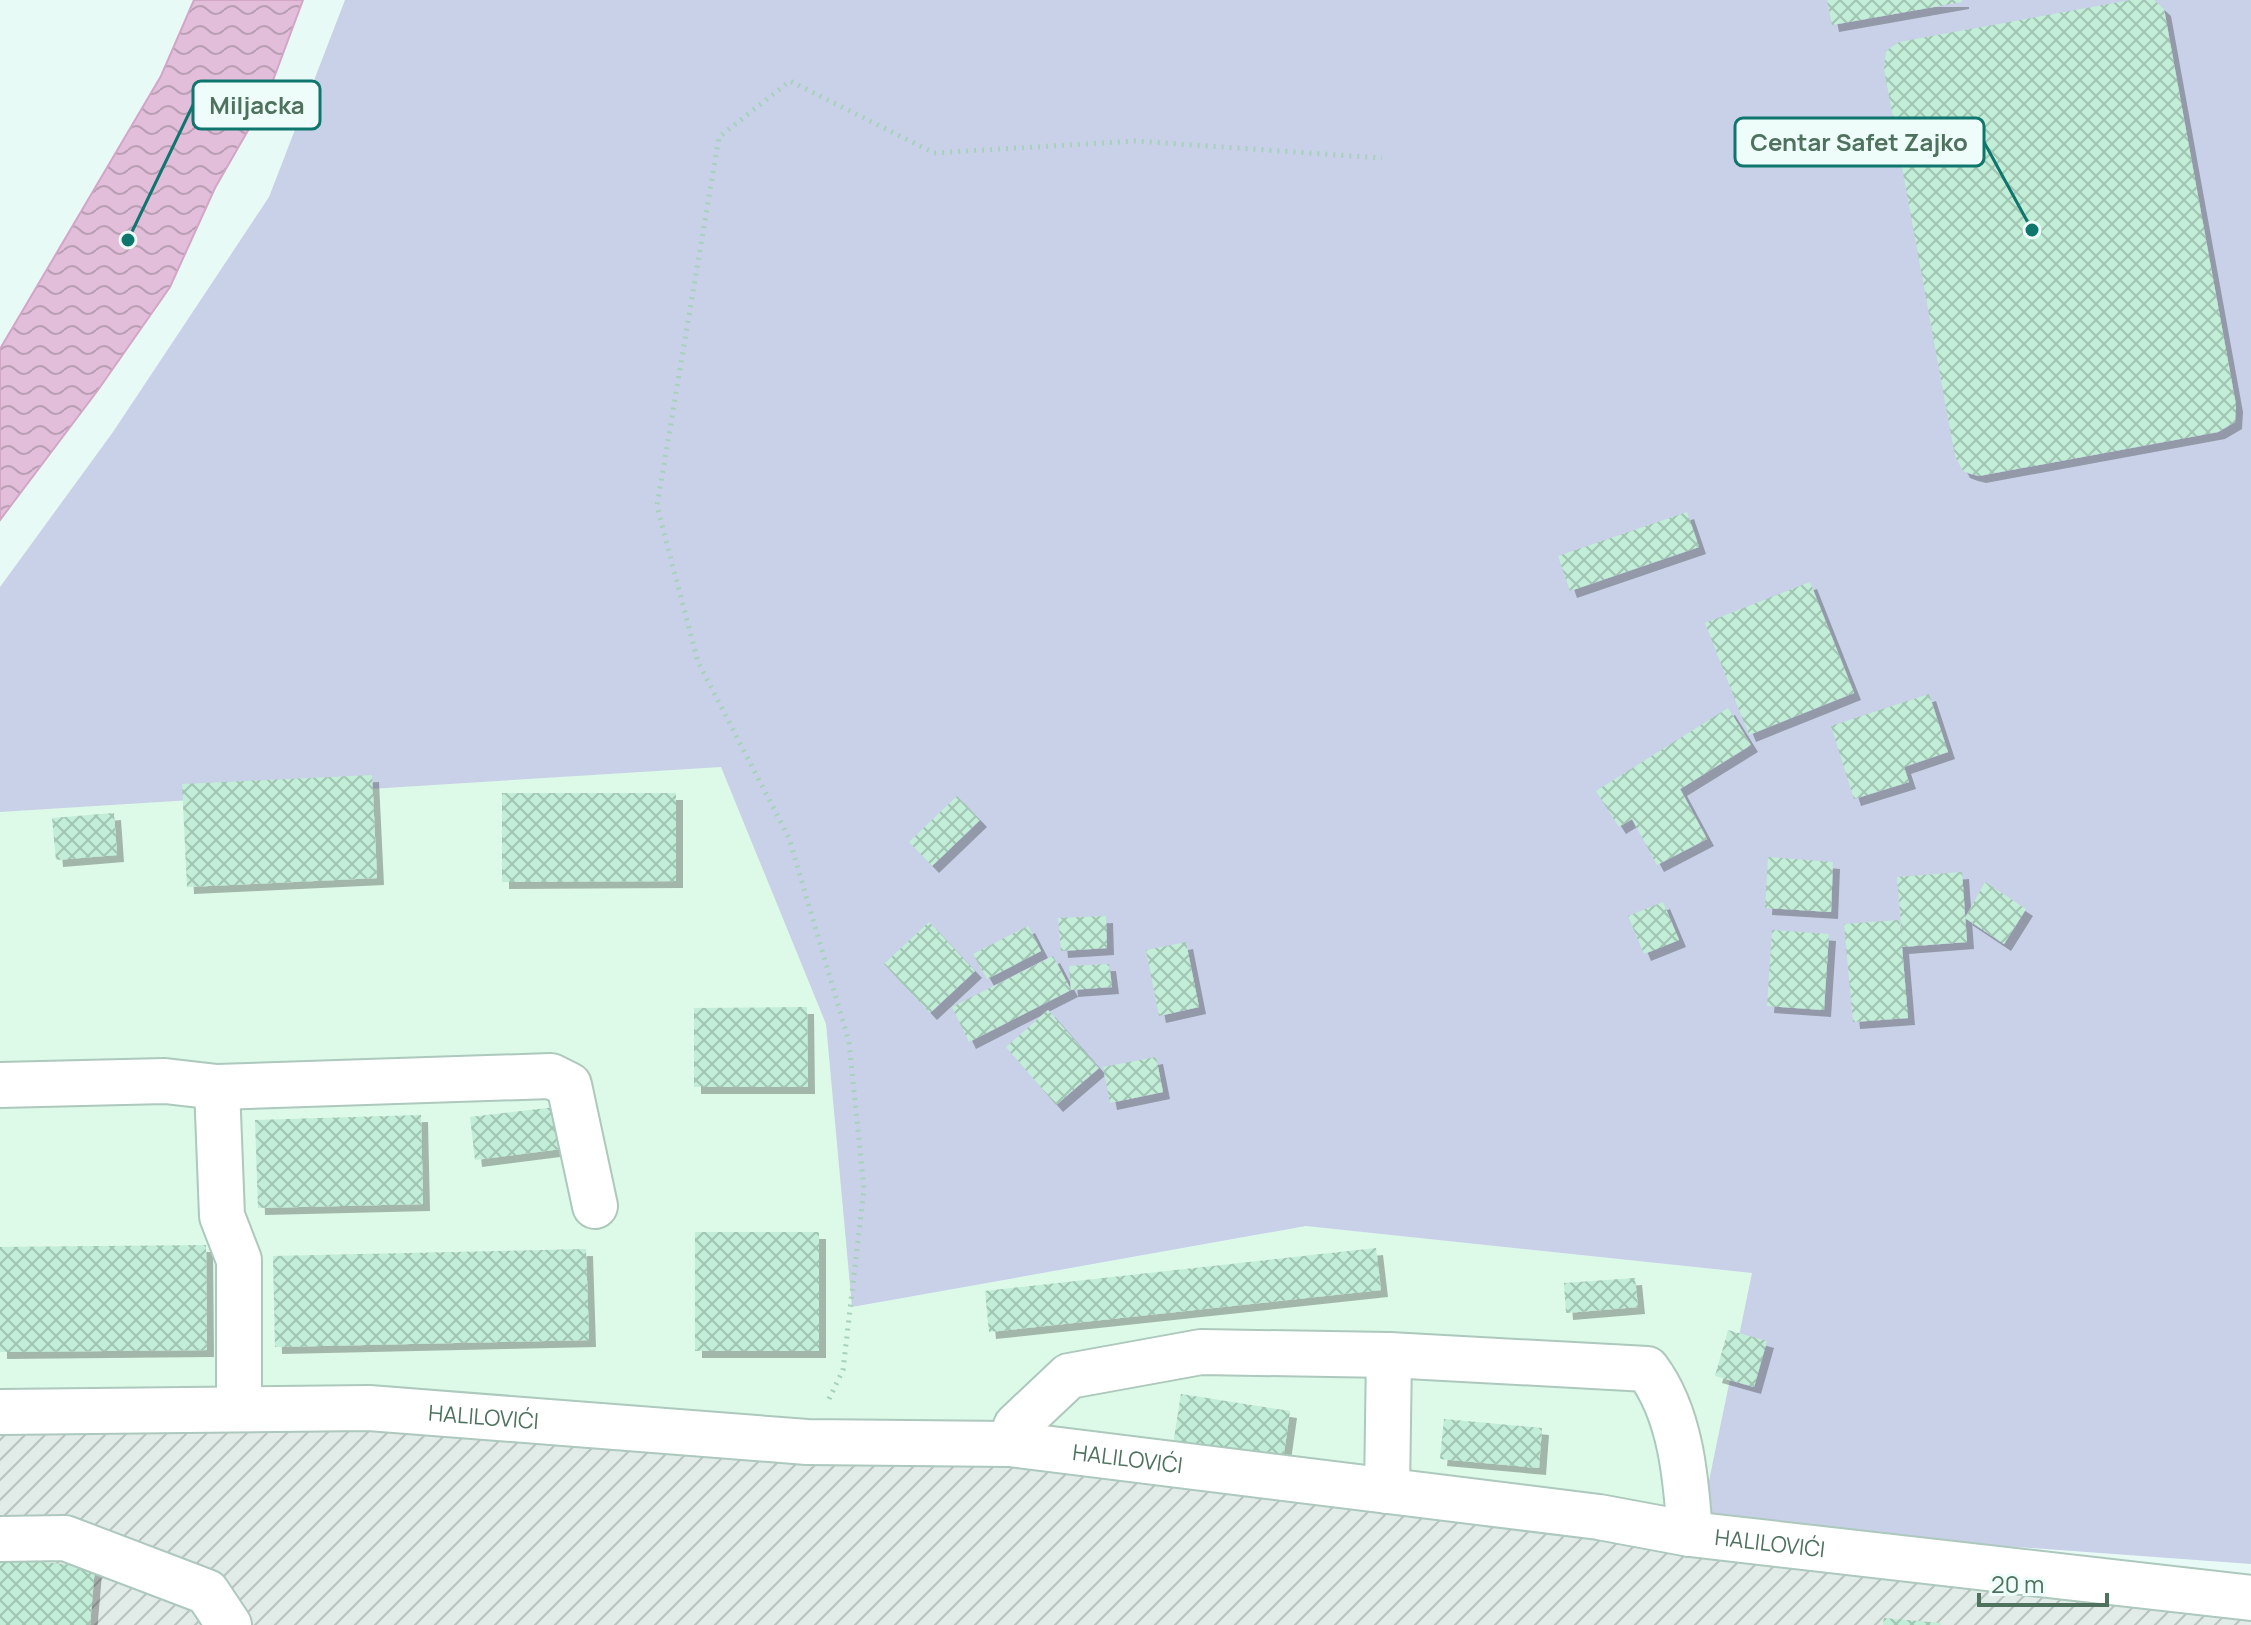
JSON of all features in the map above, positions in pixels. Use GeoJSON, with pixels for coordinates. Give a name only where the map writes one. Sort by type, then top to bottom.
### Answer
{"type":"FeatureCollection","features":[{"type":"Feature","properties":{"kind":"street"},"geometry":{"type":"LineString","coordinates":[[0,1085],[165,1081],[217,1087],[551,1076],[569,1085],[595,1206]]}},
{"type":"Feature","properties":{"kind":"street"},"geometry":{"type":"LineString","coordinates":[[217,1087],[222,1216],[239,1260],[239,1408]]}},
{"type":"Feature","properties":{"kind":"street"},"geometry":{"type":"LineString","coordinates":[[1010,1444],[1016,1426],[1069,1376],[1201,1352],[1389,1355],[1647,1369],[1665,1393],[1687,1486],[1690,1534]]}},
{"type":"Feature","properties":{"kind":"street"},"geometry":{"type":"LineString","coordinates":[[1387,1491],[1389,1355]]}},
{"type":"Feature","properties":{"kind":"street","name":"HALILOVIĆI"},"geometry":{"type":"LineString","coordinates":[[0,1412],[369,1408],[807,1442],[1010,1444],[1613,1519],[1690,1534],[2251,1598]]}},
{"type":"Feature","properties":{"kind":"street"},"geometry":{"type":"LineString","coordinates":[[0,1539],[65,1538],[207,1592],[229,1625]]}},
{"type":"Feature","properties":{"kind":"path"},"geometry":{"type":"LineString","coordinates":[[807,1442],[843,1370],[864,1189],[849,1042],[789,838],[698,662],[657,506],[719,137],[790,81],[934,153],[1135,141],[1382,158]]}},
{"type":"Feature","properties":{"kind":"shaded area"},"geometry":{"type":"Polygon","coordinates":[[[345,0],[2251,0],[2251,1564],[1700,1524],[1752,1273],[1306,1226],[852,1307],[826,1024],[721,767],[0,812],[0,587],[113,432],[269,197],[345,0]]]}},
{"type":"Feature","properties":{"kind":"shaded area"},"geometry":{"type":"Polygon","coordinates":[[[721,767],[826,1024],[853,1307],[1307,1226],[1752,1273],[1700,1524],[0,1424],[0,812],[721,767]]]}},
{"type":"Feature","properties":{"kind":"shaded area"},"geometry":{"type":"Polygon","coordinates":[[[369,1418],[807,1442],[2251,1605],[2251,1625],[0,1625],[0,1424],[369,1418]]]}},
{"type":"Feature","properties":{"kind":"water"},"geometry":{"type":"Polygon","coordinates":[[[194,0],[303,0],[266,99],[215,188],[170,287],[98,390],[0,520],[0,349],[161,76],[194,0]]]}},
{"type":"Feature","properties":{"kind":"building"},"geometry":{"type":"Polygon","coordinates":[[[1827,0],[1962,0],[1962,2],[1832,25],[1827,0]]]}},
{"type":"Feature","properties":{"kind":"building"},"geometry":{"type":"Polygon","coordinates":[[[2131,0],[2154,0],[2164,9],[2236,405],[2235,422],[2218,432],[1979,476],[1971,474],[1963,471],[1955,456],[1884,69],[1886,51],[1899,42],[2131,0]]]}},
{"type":"Feature","properties":{"kind":"building"},"geometry":{"type":"Polygon","coordinates":[[[1687,512],[1699,547],[1570,591],[1558,556],[1687,512]]]}},
{"type":"Feature","properties":{"kind":"building"},"geometry":{"type":"Polygon","coordinates":[[[1810,582],[1854,693],[1749,735],[1705,623],[1810,582]]]}},
{"type":"Feature","properties":{"kind":"building"},"geometry":{"type":"Polygon","coordinates":[[[1929,694],[1948,752],[1904,767],[1909,782],[1854,799],[1831,726],[1929,694]]]}},
{"type":"Feature","properties":{"kind":"building"},"geometry":{"type":"Polygon","coordinates":[[[1728,708],[1751,745],[1680,789],[1707,839],[1657,865],[1632,819],[1619,827],[1596,791],[1728,708]]]}},
{"type":"Feature","properties":{"kind":"building"},"geometry":{"type":"Polygon","coordinates":[[[372,775],[377,878],[187,887],[182,784],[372,775]]]}},
{"type":"Feature","properties":{"kind":"building"},"geometry":{"type":"Polygon","coordinates":[[[502,793],[676,793],[676,881],[502,882],[502,793]]]}},
{"type":"Feature","properties":{"kind":"building"},"geometry":{"type":"Polygon","coordinates":[[[957,796],[980,820],[932,866],[909,842],[957,796]]]}},
{"type":"Feature","properties":{"kind":"building"},"geometry":{"type":"Polygon","coordinates":[[[114,813],[117,855],[56,860],[52,818],[114,813]]]}},
{"type":"Feature","properties":{"kind":"building"},"geometry":{"type":"Polygon","coordinates":[[[1768,857],[1833,862],[1831,912],[1765,908],[1768,857]]]}},
{"type":"Feature","properties":{"kind":"building"},"geometry":{"type":"Polygon","coordinates":[[[1962,872],[1967,942],[1902,947],[1908,1018],[1853,1022],[1844,924],[1899,920],[1902,937],[1897,877],[1962,872]]]}},
{"type":"Feature","properties":{"kind":"building"},"geometry":{"type":"Polygon","coordinates":[[[1985,882],[2026,909],[2004,944],[1965,918],[1985,882]]]}},
{"type":"Feature","properties":{"kind":"building"},"geometry":{"type":"Polygon","coordinates":[[[1663,902],[1679,940],[1644,954],[1628,916],[1663,902]]]}},
{"type":"Feature","properties":{"kind":"building"},"geometry":{"type":"Polygon","coordinates":[[[1106,916],[1107,948],[1061,951],[1058,918],[1106,916]]]}},
{"type":"Feature","properties":{"kind":"building"},"geometry":{"type":"Polygon","coordinates":[[[929,922],[975,971],[930,1013],[884,964],[929,922]]]}},
{"type":"Feature","properties":{"kind":"building"},"geometry":{"type":"Polygon","coordinates":[[[1028,926],[1041,951],[987,979],[973,954],[1028,926]]]}},
{"type":"Feature","properties":{"kind":"building"},"geometry":{"type":"Polygon","coordinates":[[[1772,930],[1829,934],[1824,1010],[1767,1006],[1772,930]]]}},
{"type":"Feature","properties":{"kind":"building"},"geometry":{"type":"Polygon","coordinates":[[[1186,942],[1199,1007],[1159,1016],[1146,950],[1186,942]]]}},
{"type":"Feature","properties":{"kind":"building"},"geometry":{"type":"Polygon","coordinates":[[[1053,956],[1071,990],[969,1042],[952,1007],[1053,956]]]}},
{"type":"Feature","properties":{"kind":"building"},"geometry":{"type":"Polygon","coordinates":[[[1109,964],[1112,987],[1071,990],[1069,966],[1109,964]]]}},
{"type":"Feature","properties":{"kind":"building"},"geometry":{"type":"Polygon","coordinates":[[[807,1007],[808,1087],[694,1087],[694,1008],[807,1007]]]}},
{"type":"Feature","properties":{"kind":"building"},"geometry":{"type":"Polygon","coordinates":[[[1048,1010],[1099,1068],[1056,1105],[1006,1047],[1048,1010]]]}},
{"type":"Feature","properties":{"kind":"building"},"geometry":{"type":"Polygon","coordinates":[[[1156,1057],[1163,1092],[1110,1103],[1103,1067],[1156,1057]]]}},
{"type":"Feature","properties":{"kind":"building"},"geometry":{"type":"Polygon","coordinates":[[[556,1107],[561,1149],[475,1160],[470,1117],[556,1107]]]}},
{"type":"Feature","properties":{"kind":"building"},"geometry":{"type":"Polygon","coordinates":[[[421,1115],[423,1204],[258,1208],[255,1120],[421,1115]]]}},
{"type":"Feature","properties":{"kind":"building"},"geometry":{"type":"Polygon","coordinates":[[[695,1232],[819,1232],[819,1351],[695,1351],[695,1232]]]}},
{"type":"Feature","properties":{"kind":"building"},"geometry":{"type":"Polygon","coordinates":[[[206,1245],[207,1350],[0,1352],[0,1247],[206,1245]]]}},
{"type":"Feature","properties":{"kind":"building"},"geometry":{"type":"Polygon","coordinates":[[[1376,1248],[1381,1290],[989,1332],[985,1291],[1376,1248]]]}},
{"type":"Feature","properties":{"kind":"building"},"geometry":{"type":"Polygon","coordinates":[[[586,1249],[589,1340],[275,1347],[273,1256],[586,1249]]]}},
{"type":"Feature","properties":{"kind":"building"},"geometry":{"type":"Polygon","coordinates":[[[1635,1278],[1638,1307],[1566,1313],[1564,1283],[1635,1278]]]}},
{"type":"Feature","properties":{"kind":"building"},"geometry":{"type":"Polygon","coordinates":[[[1728,1330],[1767,1341],[1754,1387],[1715,1376],[1728,1330]]]}},
{"type":"Feature","properties":{"kind":"building"},"geometry":{"type":"Polygon","coordinates":[[[1181,1394],[1290,1411],[1282,1467],[1172,1451],[1181,1394]]]}},
{"type":"Feature","properties":{"kind":"building"},"geometry":{"type":"Polygon","coordinates":[[[1444,1419],[1542,1428],[1539,1468],[1440,1459],[1444,1419]]]}},
{"type":"Feature","properties":{"kind":"building"},"geometry":{"type":"Polygon","coordinates":[[[0,1558],[95,1567],[90,1625],[0,1625],[0,1558]]]}},
{"type":"Feature","properties":{"kind":"building"},"geometry":{"type":"Polygon","coordinates":[[[1884,1618],[1941,1623],[1941,1625],[1883,1625],[1884,1618]]]}},
{"type":"Feature","properties":{"kind":"place","name":"Centar Safet Zajko"},"geometry":{"type":"Point","coordinates":[2032,230]}},
{"type":"Feature","properties":{"kind":"place","name":"Miljacka"},"geometry":{"type":"Point","coordinates":[128,240]}}]}
